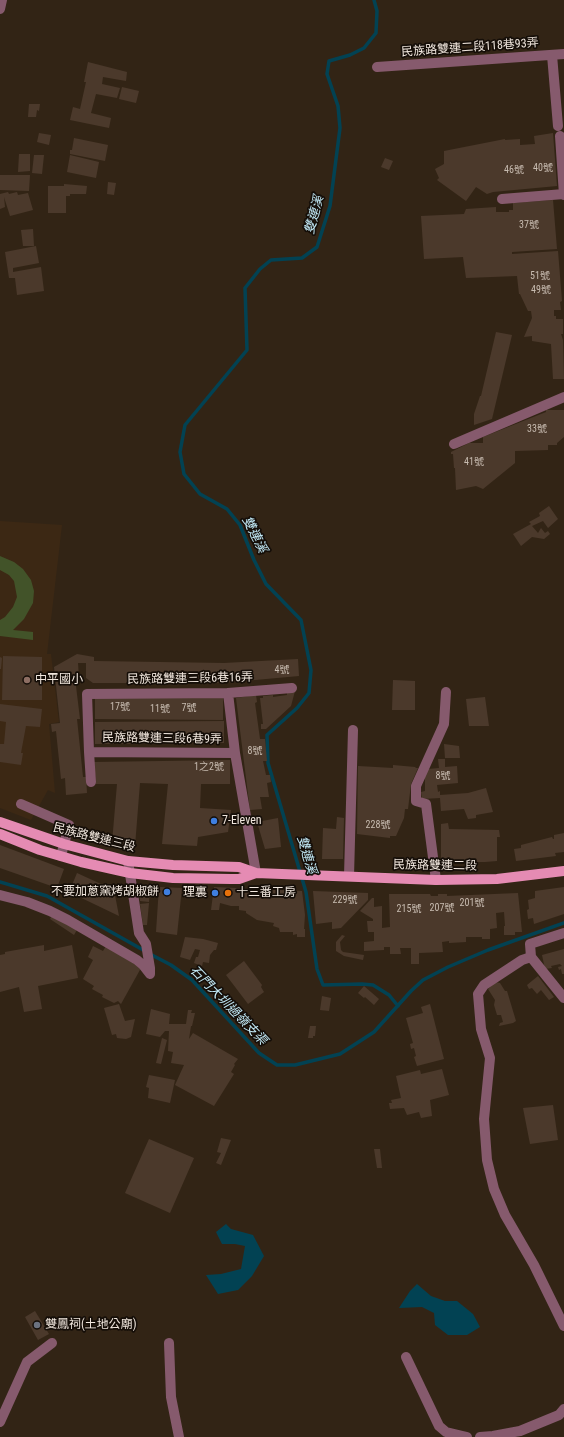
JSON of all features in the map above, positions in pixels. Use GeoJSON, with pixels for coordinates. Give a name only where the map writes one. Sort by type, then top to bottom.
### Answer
{"type":"FeatureCollection","features":[{"type":"Feature","properties":{"kind":"main road","name":"民族路雙連三段"},"geometry":{"type":"LineString","coordinates":[[0,822],[64,844],[128,861],[173,865],[239,867],[256,873],[306,874]]}},
{"type":"Feature","properties":{"kind":"main road","name":"民族路雙連三段"},"geometry":{"type":"LineString","coordinates":[[0,834],[81,862],[130,873],[173,878],[238,879],[256,873]]}},
{"type":"Feature","properties":{"kind":"main road","name":"民族路雙連二段"},"geometry":{"type":"LineString","coordinates":[[306,874],[436,880],[497,879],[564,871]]}},
{"type":"Feature","properties":{"kind":"street"},"geometry":{"type":"LineString","coordinates":[[0,9],[2,0]]}},
{"type":"Feature","properties":{"kind":"street","name":"民族路雙連二段118巷93弄"},"geometry":{"type":"LineString","coordinates":[[377,67],[564,54]]}},
{"type":"Feature","properties":{"kind":"street"},"geometry":{"type":"LineString","coordinates":[[502,199],[564,194],[552,55]]}},
{"type":"Feature","properties":{"kind":"street"},"geometry":{"type":"LineString","coordinates":[[454,444],[564,397]]}},
{"type":"Feature","properties":{"kind":"street","name":"民族路雙連三段6巷16弄"},"geometry":{"type":"LineString","coordinates":[[88,694],[228,693],[292,688]]}},
{"type":"Feature","properties":{"kind":"street"},"geometry":{"type":"LineString","coordinates":[[436,880],[426,804],[416,801],[416,786],[444,724],[446,692]]}},
{"type":"Feature","properties":{"kind":"street"},"geometry":{"type":"LineString","coordinates":[[228,693],[235,753],[256,873]]}},
{"type":"Feature","properties":{"kind":"street","name":"民族路雙連三段6巷9弄"},"geometry":{"type":"LineString","coordinates":[[88,694],[91,782]]}},
{"type":"Feature","properties":{"kind":"street"},"geometry":{"type":"LineString","coordinates":[[349,876],[353,730]]}},
{"type":"Feature","properties":{"kind":"street","name":"民族路雙連三段6巷9弄"},"geometry":{"type":"LineString","coordinates":[[89,752],[235,753]]}},
{"type":"Feature","properties":{"kind":"street"},"geometry":{"type":"LineString","coordinates":[[21,804],[69,825],[61,856]]}},
{"type":"Feature","properties":{"kind":"street"},"geometry":{"type":"LineString","coordinates":[[0,895],[50,910],[137,960],[143,964],[150,974],[147,948],[139,933],[128,861]]}},
{"type":"Feature","properties":{"kind":"street"},"geometry":{"type":"LineString","coordinates":[[564,933],[530,944],[531,957],[564,998]]}},
{"type":"Feature","properties":{"kind":"street"},"geometry":{"type":"LineString","coordinates":[[531,957],[522,960],[484,985],[478,994],[481,1029],[490,1058],[484,1120],[487,1160],[494,1189],[505,1215],[534,1264],[564,1326]]}},
{"type":"Feature","properties":{"kind":"street"},"geometry":{"type":"LineString","coordinates":[[0,1422],[27,1362],[52,1343]]}},
{"type":"Feature","properties":{"kind":"street"},"geometry":{"type":"LineString","coordinates":[[169,1343],[171,1397],[179,1437]]}},
{"type":"Feature","properties":{"kind":"street"},"geometry":{"type":"LineString","coordinates":[[406,1357],[439,1426],[446,1432],[466,1437]]}},
{"type":"Feature","properties":{"kind":"street"},"geometry":{"type":"LineString","coordinates":[[480,1437],[520,1431],[559,1415],[564,1409]]}},
{"type":"Feature","properties":{"kind":"shaded area","name":"中平國小"},"geometry":{"type":"Polygon","coordinates":[[[0,521],[62,525],[47,654],[51,654],[59,722],[49,724],[55,793],[48,790],[31,820],[0,808],[0,521]]]}},
{"type":"Feature","properties":{"kind":"green space"},"geometry":{"type":"Polygon","coordinates":[[[0,556],[14,562],[23,569],[31,580],[34,591],[33,603],[24,619],[13,630],[33,632],[33,640],[0,636],[0,620],[5,617],[13,607],[17,597],[14,581],[9,575],[0,570],[0,556]]]}},
{"type":"Feature","properties":{"kind":"water"},"geometry":{"type":"Polygon","coordinates":[[[226,1224],[231,1229],[253,1235],[264,1256],[252,1276],[238,1290],[218,1294],[206,1275],[221,1274],[241,1269],[245,1246],[222,1244],[216,1232],[226,1224]]]}},
{"type":"Feature","properties":{"kind":"water"},"geometry":{"type":"Polygon","coordinates":[[[417,1284],[431,1296],[445,1301],[457,1301],[473,1314],[480,1327],[467,1335],[448,1335],[435,1325],[434,1313],[422,1307],[399,1308],[410,1291],[417,1284]]]}},
{"type":"Feature","properties":{"kind":"building"},"geometry":{"type":"Polygon","coordinates":[[[88,62],[127,72],[126,81],[103,77],[102,84],[120,88],[117,98],[96,94],[91,113],[111,118],[109,128],[70,120],[73,107],[80,109],[86,82],[84,82],[88,62]]]}},
{"type":"Feature","properties":{"kind":"building"},"geometry":{"type":"Polygon","coordinates":[[[122,87],[139,91],[136,103],[119,99],[122,87]]]}},
{"type":"Feature","properties":{"kind":"building"},"geometry":{"type":"Polygon","coordinates":[[[29,104],[40,104],[36,117],[28,117],[29,104]]]}},
{"type":"Feature","properties":{"kind":"building"},"geometry":{"type":"Polygon","coordinates":[[[39,133],[51,135],[49,145],[37,142],[39,133]]]}},
{"type":"Feature","properties":{"kind":"building"},"geometry":{"type":"Polygon","coordinates":[[[553,133],[557,186],[493,192],[487,194],[476,187],[466,201],[437,180],[439,178],[435,169],[444,164],[444,151],[505,139],[520,139],[520,145],[535,144],[534,136],[553,133]]]}},
{"type":"Feature","properties":{"kind":"building"},"geometry":{"type":"Polygon","coordinates":[[[74,138],[108,145],[105,161],[70,154],[74,138]]]}},
{"type":"Feature","properties":{"kind":"building"},"geometry":{"type":"Polygon","coordinates":[[[19,154],[30,154],[30,171],[18,172],[19,154]]]}},
{"type":"Feature","properties":{"kind":"building"},"geometry":{"type":"Polygon","coordinates":[[[34,155],[44,155],[42,174],[32,173],[34,155]]]}},
{"type":"Feature","properties":{"kind":"building"},"geometry":{"type":"Polygon","coordinates":[[[70,155],[99,162],[96,178],[67,172],[70,155]]]}},
{"type":"Feature","properties":{"kind":"building"},"geometry":{"type":"Polygon","coordinates":[[[385,158],[393,161],[389,170],[381,167],[385,158]]]}},
{"type":"Feature","properties":{"kind":"building"},"geometry":{"type":"Polygon","coordinates":[[[0,175],[30,175],[29,191],[0,190],[0,175]]]}},
{"type":"Feature","properties":{"kind":"building"},"geometry":{"type":"Polygon","coordinates":[[[108,182],[116,183],[114,195],[107,194],[108,182]]]}},
{"type":"Feature","properties":{"kind":"building"},"geometry":{"type":"Polygon","coordinates":[[[64,184],[87,186],[86,194],[70,194],[70,196],[66,196],[66,213],[48,213],[48,186],[64,186],[64,184]]]}},
{"type":"Feature","properties":{"kind":"building"},"geometry":{"type":"Polygon","coordinates":[[[8,192],[9,194],[17,192],[18,195],[28,193],[33,210],[10,216],[4,197],[5,207],[0,209],[0,194],[8,192]]]}},
{"type":"Feature","properties":{"kind":"building"},"geometry":{"type":"Polygon","coordinates":[[[553,200],[557,249],[512,252],[512,254],[558,251],[562,301],[560,302],[561,310],[554,310],[554,316],[556,316],[556,319],[563,319],[563,334],[561,334],[563,340],[564,379],[553,379],[551,344],[532,341],[532,336],[524,337],[532,318],[531,311],[528,311],[519,294],[517,276],[466,278],[463,257],[424,259],[421,216],[464,214],[466,209],[496,207],[496,212],[509,212],[509,210],[513,210],[513,203],[553,200]]]}},
{"type":"Feature","properties":{"kind":"building"},"geometry":{"type":"Polygon","coordinates":[[[33,229],[34,246],[23,246],[21,230],[33,229]]]}},
{"type":"Feature","properties":{"kind":"building"},"geometry":{"type":"Polygon","coordinates":[[[36,246],[39,263],[13,268],[13,272],[41,267],[44,291],[17,295],[15,278],[9,278],[5,252],[36,246]]]}},
{"type":"Feature","properties":{"kind":"building"},"geometry":{"type":"Polygon","coordinates":[[[496,332],[512,335],[492,419],[474,425],[474,414],[481,396],[496,332]]]}},
{"type":"Feature","properties":{"kind":"building"},"geometry":{"type":"Polygon","coordinates":[[[546,410],[564,410],[564,437],[557,443],[557,445],[548,445],[548,450],[515,451],[515,463],[483,489],[476,486],[456,490],[455,468],[453,454],[451,454],[451,452],[469,443],[483,443],[483,437],[546,412],[546,410]]]}},
{"type":"Feature","properties":{"kind":"building"},"geometry":{"type":"Polygon","coordinates":[[[549,506],[558,519],[548,528],[543,521],[532,526],[538,533],[541,528],[545,533],[548,531],[550,534],[544,539],[532,537],[521,546],[513,534],[531,524],[529,522],[540,516],[539,513],[549,506]]]}},
{"type":"Feature","properties":{"kind":"building"},"geometry":{"type":"Polygon","coordinates":[[[77,654],[94,657],[94,661],[224,663],[298,659],[299,676],[222,683],[93,683],[86,678],[86,663],[78,663],[79,678],[75,678],[80,719],[77,719],[83,777],[86,777],[87,793],[66,795],[65,778],[61,779],[56,731],[52,732],[51,724],[60,723],[54,667],[77,654]]]}},
{"type":"Feature","properties":{"kind":"building"},"geometry":{"type":"Polygon","coordinates":[[[3,656],[42,657],[42,700],[2,700],[3,656]]]}},
{"type":"Feature","properties":{"kind":"building"},"geometry":{"type":"Polygon","coordinates":[[[0,657],[2,658],[1,669],[0,669],[0,657]]]}},
{"type":"Feature","properties":{"kind":"building"},"geometry":{"type":"Polygon","coordinates":[[[393,680],[415,681],[415,710],[392,710],[393,680]]]}},
{"type":"Feature","properties":{"kind":"building"},"geometry":{"type":"Polygon","coordinates":[[[295,691],[291,706],[266,729],[261,729],[261,724],[263,724],[260,698],[263,698],[263,696],[273,695],[273,697],[287,695],[287,692],[295,691]]]}},
{"type":"Feature","properties":{"kind":"building"},"geometry":{"type":"Polygon","coordinates":[[[256,695],[257,702],[255,703],[260,739],[265,739],[267,761],[263,761],[266,775],[270,775],[271,782],[267,783],[269,797],[260,797],[262,809],[250,810],[236,698],[256,695]]]}},
{"type":"Feature","properties":{"kind":"building"},"geometry":{"type":"Polygon","coordinates":[[[485,697],[489,726],[469,726],[466,699],[485,697]]]}},
{"type":"Feature","properties":{"kind":"building"},"geometry":{"type":"Polygon","coordinates":[[[95,698],[223,698],[223,720],[95,719],[95,698]]]}},
{"type":"Feature","properties":{"kind":"building"},"geometry":{"type":"Polygon","coordinates":[[[0,704],[42,709],[40,727],[26,726],[21,753],[23,753],[21,765],[0,762],[0,744],[4,744],[6,722],[0,721],[0,704]]]}},
{"type":"Feature","properties":{"kind":"building"},"geometry":{"type":"Polygon","coordinates":[[[224,721],[224,743],[95,744],[95,722],[224,721]]]}},
{"type":"Feature","properties":{"kind":"building"},"geometry":{"type":"Polygon","coordinates":[[[444,744],[459,746],[460,758],[445,758],[444,744]]]}},
{"type":"Feature","properties":{"kind":"building"},"geometry":{"type":"Polygon","coordinates":[[[438,759],[445,759],[445,767],[457,766],[458,783],[437,785],[440,795],[468,793],[486,788],[493,812],[476,815],[476,818],[468,819],[464,809],[441,811],[440,798],[422,799],[421,792],[425,791],[425,776],[428,769],[439,768],[438,759]]]}},
{"type":"Feature","properties":{"kind":"building"},"geometry":{"type":"Polygon","coordinates":[[[230,760],[230,784],[201,784],[200,808],[231,810],[228,832],[198,837],[197,846],[162,844],[168,784],[140,783],[135,846],[112,843],[117,784],[96,784],[94,762],[230,760]]]}},
{"type":"Feature","properties":{"kind":"building"},"geometry":{"type":"Polygon","coordinates":[[[393,765],[418,768],[411,784],[408,809],[405,809],[404,818],[396,836],[390,836],[390,838],[357,834],[358,766],[393,768],[393,765]]]}},
{"type":"Feature","properties":{"kind":"building"},"geometry":{"type":"Polygon","coordinates":[[[337,817],[344,818],[343,859],[322,859],[323,828],[336,829],[337,817]]]}},
{"type":"Feature","properties":{"kind":"building"},"geometry":{"type":"Polygon","coordinates":[[[278,818],[281,847],[265,849],[257,822],[278,818]]]}},
{"type":"Feature","properties":{"kind":"building"},"geometry":{"type":"Polygon","coordinates":[[[448,823],[449,829],[499,830],[500,837],[497,837],[497,861],[441,862],[441,824],[448,823]]]}},
{"type":"Feature","properties":{"kind":"building"},"geometry":{"type":"Polygon","coordinates":[[[564,833],[564,852],[555,853],[556,856],[516,861],[514,849],[521,848],[521,845],[552,837],[554,839],[554,835],[564,833]]]}},
{"type":"Feature","properties":{"kind":"building"},"geometry":{"type":"Polygon","coordinates":[[[0,845],[64,869],[57,888],[0,868],[0,845]]]}},
{"type":"Feature","properties":{"kind":"building"},"geometry":{"type":"Polygon","coordinates":[[[77,873],[114,890],[119,916],[69,892],[68,894],[63,892],[67,883],[72,885],[77,873]]]}},
{"type":"Feature","properties":{"kind":"building"},"geometry":{"type":"Polygon","coordinates":[[[136,883],[150,885],[149,902],[140,901],[139,889],[136,888],[136,883]]]}},
{"type":"Feature","properties":{"kind":"building"},"geometry":{"type":"Polygon","coordinates":[[[159,887],[182,888],[177,935],[156,932],[159,887]]]}},
{"type":"Feature","properties":{"kind":"building"},"geometry":{"type":"Polygon","coordinates":[[[214,887],[302,891],[305,915],[305,937],[297,937],[297,934],[293,935],[293,932],[280,932],[279,928],[273,926],[274,923],[257,920],[246,913],[246,911],[239,910],[239,906],[231,906],[220,903],[219,910],[211,910],[214,887]]]}},
{"type":"Feature","properties":{"kind":"building"},"geometry":{"type":"Polygon","coordinates":[[[564,887],[564,914],[534,924],[533,918],[528,919],[528,900],[535,898],[535,891],[564,887]]]}},
{"type":"Feature","properties":{"kind":"building"},"geometry":{"type":"Polygon","coordinates":[[[313,891],[368,893],[368,900],[341,928],[332,929],[332,922],[316,924],[313,891]]]}},
{"type":"Feature","properties":{"kind":"building"},"geometry":{"type":"Polygon","coordinates":[[[518,893],[522,932],[515,932],[515,935],[504,935],[504,912],[496,913],[497,928],[490,929],[490,939],[482,939],[482,937],[466,937],[466,942],[442,942],[443,952],[419,953],[419,964],[411,964],[411,948],[400,948],[401,954],[390,954],[390,947],[384,947],[384,950],[364,951],[364,942],[374,941],[374,932],[368,932],[367,921],[373,921],[373,919],[360,911],[372,898],[374,898],[374,907],[382,906],[382,928],[390,927],[389,894],[430,894],[431,896],[438,896],[438,894],[447,894],[447,896],[518,893]]]}},
{"type":"Feature","properties":{"kind":"building"},"geometry":{"type":"Polygon","coordinates":[[[149,903],[147,925],[143,925],[140,904],[149,903]]]}},
{"type":"Feature","properties":{"kind":"building"},"geometry":{"type":"Polygon","coordinates":[[[52,915],[78,928],[74,935],[50,919],[52,915]]]}},
{"type":"Feature","properties":{"kind":"building"},"geometry":{"type":"Polygon","coordinates":[[[342,935],[345,936],[340,942],[341,950],[343,952],[364,955],[363,960],[344,956],[336,951],[336,942],[342,935]]]}},
{"type":"Feature","properties":{"kind":"building"},"geometry":{"type":"Polygon","coordinates":[[[185,937],[203,939],[218,943],[216,950],[214,950],[210,955],[209,963],[203,962],[202,966],[194,963],[200,950],[195,949],[190,960],[180,957],[185,937]]]}},
{"type":"Feature","properties":{"kind":"building"},"geometry":{"type":"Polygon","coordinates":[[[44,945],[44,951],[72,945],[78,978],[38,986],[42,1009],[24,1012],[19,987],[0,992],[0,955],[5,954],[5,952],[44,945]]]}},
{"type":"Feature","properties":{"kind":"building"},"geometry":{"type":"Polygon","coordinates":[[[93,946],[103,951],[106,946],[141,968],[121,1004],[118,1001],[114,1003],[102,997],[103,995],[92,989],[94,986],[83,979],[93,960],[88,957],[93,946]]]}},
{"type":"Feature","properties":{"kind":"building"},"geometry":{"type":"Polygon","coordinates":[[[564,949],[564,974],[562,974],[561,969],[559,970],[558,967],[562,966],[560,964],[551,966],[552,968],[545,969],[542,955],[564,949]]]}},
{"type":"Feature","properties":{"kind":"building"},"geometry":{"type":"Polygon","coordinates":[[[244,961],[262,985],[261,987],[264,992],[248,1004],[226,975],[244,961]]]}},
{"type":"Feature","properties":{"kind":"building"},"geometry":{"type":"Polygon","coordinates":[[[538,976],[554,997],[549,1000],[541,990],[537,994],[532,988],[529,989],[527,985],[538,976]]]}},
{"type":"Feature","properties":{"kind":"building"},"geometry":{"type":"Polygon","coordinates":[[[495,982],[500,983],[505,991],[507,991],[516,1021],[513,1023],[499,1026],[500,1023],[503,1022],[501,1015],[497,1015],[494,1005],[495,1000],[488,989],[495,982]]]}},
{"type":"Feature","properties":{"kind":"building"},"geometry":{"type":"Polygon","coordinates":[[[364,986],[379,999],[374,1005],[358,993],[364,986]]]}},
{"type":"Feature","properties":{"kind":"building"},"geometry":{"type":"Polygon","coordinates":[[[322,996],[331,998],[329,1011],[320,1010],[322,996]]]}},
{"type":"Feature","properties":{"kind":"building"},"geometry":{"type":"Polygon","coordinates":[[[119,1004],[125,1021],[135,1019],[131,1037],[126,1039],[117,1038],[116,1034],[112,1035],[104,1008],[119,1004]]]}},
{"type":"Feature","properties":{"kind":"building"},"geometry":{"type":"Polygon","coordinates":[[[430,1004],[444,1059],[417,1066],[414,1057],[416,1056],[414,1048],[411,1049],[410,1044],[413,1043],[406,1018],[423,1013],[421,1007],[430,1004]]]}},
{"type":"Feature","properties":{"kind":"building"},"geometry":{"type":"Polygon","coordinates":[[[151,1009],[170,1014],[169,1024],[186,1024],[188,1010],[192,1010],[191,1013],[195,1013],[189,1039],[193,1033],[238,1059],[231,1072],[234,1074],[214,1106],[175,1085],[184,1065],[171,1063],[173,1052],[168,1051],[169,1031],[165,1031],[160,1037],[146,1034],[151,1009]]]}},
{"type":"Feature","properties":{"kind":"building"},"geometry":{"type":"Polygon","coordinates":[[[310,1026],[316,1026],[315,1036],[313,1036],[313,1038],[308,1038],[310,1026]]]}},
{"type":"Feature","properties":{"kind":"building"},"geometry":{"type":"Polygon","coordinates":[[[162,1038],[167,1040],[161,1064],[156,1063],[162,1038]]]}},
{"type":"Feature","properties":{"kind":"building"},"geometry":{"type":"Polygon","coordinates":[[[442,1069],[449,1095],[430,1100],[432,1116],[421,1118],[419,1112],[407,1115],[404,1108],[390,1109],[389,1103],[392,1103],[391,1100],[401,1098],[396,1076],[420,1070],[421,1074],[442,1069]]]}},
{"type":"Feature","properties":{"kind":"building"},"geometry":{"type":"Polygon","coordinates":[[[149,1075],[175,1080],[170,1103],[148,1098],[149,1088],[146,1087],[149,1075]]]}},
{"type":"Feature","properties":{"kind":"building"},"geometry":{"type":"Polygon","coordinates":[[[553,1105],[558,1140],[530,1144],[523,1108],[553,1105]]]}},
{"type":"Feature","properties":{"kind":"building"},"geometry":{"type":"Polygon","coordinates":[[[221,1138],[231,1140],[221,1165],[216,1163],[221,1153],[217,1152],[221,1138]]]}},
{"type":"Feature","properties":{"kind":"building"},"geometry":{"type":"Polygon","coordinates":[[[149,1139],[194,1158],[170,1213],[125,1193],[149,1139]]]}},
{"type":"Feature","properties":{"kind":"building"},"geometry":{"type":"Polygon","coordinates":[[[374,1149],[380,1149],[382,1168],[377,1168],[374,1149]]]}},
{"type":"Feature","properties":{"kind":"building","name":"雙鳳祠(土地公廟)"},"geometry":{"type":"Polygon","coordinates":[[[35,1311],[49,1334],[38,1340],[25,1317],[35,1311]]]}},
{"type":"Feature","properties":{"kind":"waterway","name":"雙連溪"},"geometry":{"type":"LineString","coordinates":[[374,0],[377,11],[376,33],[364,48],[350,55],[329,61],[327,74],[338,106],[340,128],[330,206],[317,247],[302,258],[271,260],[260,269],[245,288],[247,350],[185,425],[180,452],[184,474],[200,494],[227,509],[240,525],[254,560],[266,584],[301,620],[311,670],[309,693],[297,708],[267,735],[268,763],[306,892],[317,969],[323,985],[373,985],[389,995],[398,1006]]}},
{"type":"Feature","properties":{"kind":"waterway","name":"石門大圳過嶺支渠"},"geometry":{"type":"LineString","coordinates":[[0,882],[47,896],[145,951]]}},
{"type":"Feature","properties":{"kind":"waterway","name":"石門大圳過嶺支渠"},"geometry":{"type":"LineString","coordinates":[[150,954],[171,965],[192,980],[259,1053],[277,1065],[295,1065],[340,1054],[374,1032],[423,980],[448,967],[488,950],[564,923]]}},
{"type":"Feature","properties":{"kind":"place","name":"中平國小"},"geometry":{"type":"Point","coordinates":[27,680]}},
{"type":"Feature","properties":{"kind":"place","name":"7-Eleven"},"geometry":{"type":"Point","coordinates":[214,821]}},
{"type":"Feature","properties":{"kind":"place","name":"不要加蔥窯烤胡椒餅"},"geometry":{"type":"Point","coordinates":[167,892]}},
{"type":"Feature","properties":{"kind":"place","name":"理裏"},"geometry":{"type":"Point","coordinates":[215,893]}},
{"type":"Feature","properties":{"kind":"place","name":"十三番工房"},"geometry":{"type":"Point","coordinates":[228,893]}},
{"type":"Feature","properties":{"kind":"place","name":"雙鳳祠(土地公廟)"},"geometry":{"type":"Point","coordinates":[37,1325]}}]}
